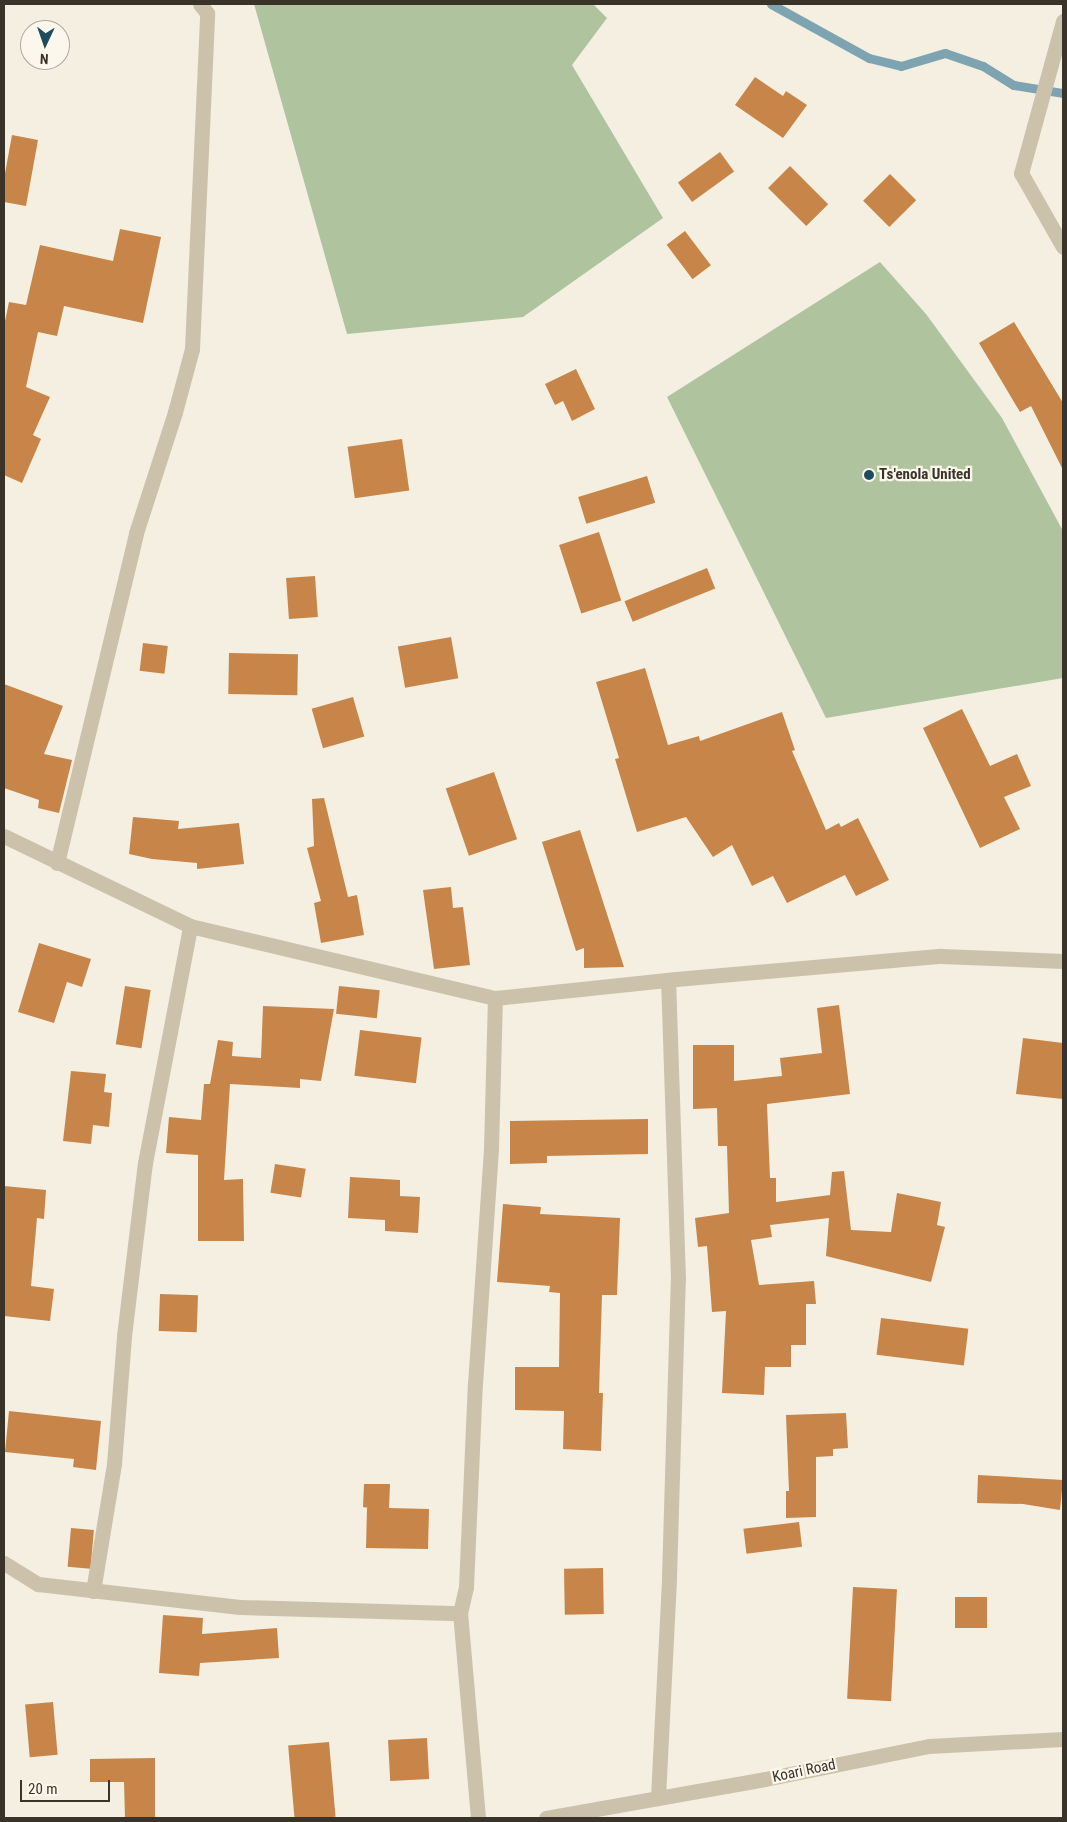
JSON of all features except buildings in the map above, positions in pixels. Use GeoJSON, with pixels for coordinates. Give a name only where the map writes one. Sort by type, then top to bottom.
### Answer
{"type":"FeatureCollection","features":[{"type":"Feature","properties":{"kind":"street"},"geometry":{"type":"LineString","coordinates":[[57,863],[136,533],[175,412],[192,348],[207,13],[200,4]]}},
{"type":"Feature","properties":{"kind":"street"},"geometry":{"type":"LineString","coordinates":[[1063,21],[1021,174],[1063,246]]}},
{"type":"Feature","properties":{"kind":"street"},"geometry":{"type":"LineString","coordinates":[[4,836],[190,926],[495,998],[941,956],[1063,961]]}},
{"type":"Feature","properties":{"kind":"street"},"geometry":{"type":"LineString","coordinates":[[93,1590],[114,1464],[124,1336],[145,1163],[190,926]]}},
{"type":"Feature","properties":{"kind":"street"},"geometry":{"type":"LineString","coordinates":[[658,1797],[669,1576],[678,1279],[668,981]]}},
{"type":"Feature","properties":{"kind":"street"},"geometry":{"type":"LineString","coordinates":[[478,1818],[460,1613],[466,1587],[475,1384],[491,1149],[495,998]]}},
{"type":"Feature","properties":{"kind":"street"},"geometry":{"type":"LineString","coordinates":[[4,1563],[38,1584],[240,1607],[460,1613]]}},
{"type":"Feature","properties":{"kind":"street","name":"Koari Road"},"geometry":{"type":"LineString","coordinates":[[546,1818],[765,1779],[929,1746],[1063,1739]]}},
{"type":"Feature","properties":{"kind":"green space"},"geometry":{"type":"Polygon","coordinates":[[[254,4],[593,4],[607,18],[572,65],[663,218],[523,317],[347,334],[254,4]]]}},
{"type":"Feature","properties":{"kind":"green space","name":"Ts'enola United"},"geometry":{"type":"Polygon","coordinates":[[[880,262],[926,314],[1002,418],[1063,531],[1063,678],[826,718],[667,397],[880,262]]]}},
{"type":"Feature","properties":{"kind":"waterway"},"geometry":{"type":"LineString","coordinates":[[771,4],[869,58],[901,66],[945,53],[983,66],[1014,85],[1063,93]]}},
{"type":"Feature","properties":{"kind":"place","name":"Ts'enola United"},"geometry":{"type":"Point","coordinates":[869,475]}}]}
